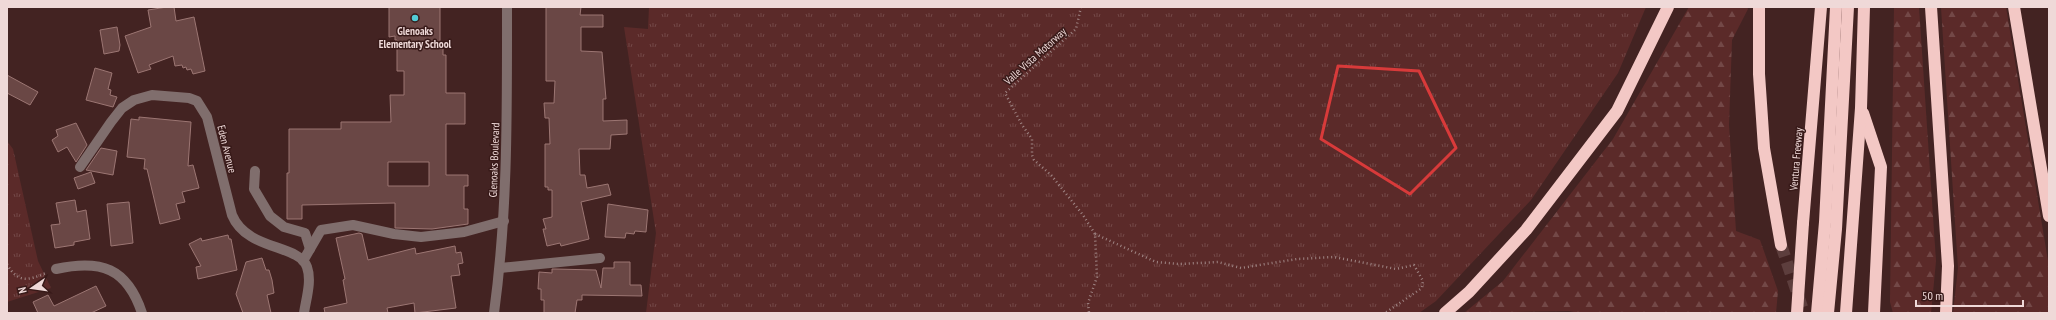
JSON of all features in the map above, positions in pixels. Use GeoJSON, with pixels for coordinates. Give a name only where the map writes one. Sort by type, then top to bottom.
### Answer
{"type":"FeatureCollection","features":[{"type":"Feature","properties":{"kind":"highway"},"geometry":{"type":"LineString","coordinates":[[1445,313],[1469,292],[1526,230],[1617,111],[1668,7]]}},
{"type":"Feature","properties":{"kind":"highway"},"geometry":{"type":"LineString","coordinates":[[1760,7],[1759,74],[1762,133],[1770,191],[1781,245]]}},
{"type":"Feature","properties":{"kind":"highway","name":"Ventura Freeway"},"geometry":{"type":"LineString","coordinates":[[1797,313],[1821,7]]}},
{"type":"Feature","properties":{"kind":"highway"},"geometry":{"type":"LineString","coordinates":[[1817,313],[1825,222],[1836,7]]}},
{"type":"Feature","properties":{"kind":"highway"},"geometry":{"type":"LineString","coordinates":[[1828,313],[1836,229],[1848,7]]}},
{"type":"Feature","properties":{"kind":"highway"},"geometry":{"type":"LineString","coordinates":[[1846,313],[1861,108],[1864,7]]}},
{"type":"Feature","properties":{"kind":"highway"},"geometry":{"type":"LineString","coordinates":[[1931,7],[1948,266],[1946,313]]}},
{"type":"Feature","properties":{"kind":"highway"},"geometry":{"type":"LineString","coordinates":[[2014,7],[2049,216]]}},
{"type":"Feature","properties":{"kind":"highway"},"geometry":{"type":"LineString","coordinates":[[1861,108],[1881,167],[1874,313]]}},
{"type":"Feature","properties":{"kind":"street","name":"Glenoaks Boulevard"},"geometry":{"type":"LineString","coordinates":[[494,313],[500,268],[506,185],[507,7]]}},
{"type":"Feature","properties":{"kind":"street","name":"Eden Avenue"},"geometry":{"type":"LineString","coordinates":[[80,168],[110,122],[122,108],[130,103],[148,95],[179,95],[197,101],[207,117],[232,215],[236,223],[248,236],[298,256],[303,261]]}},
{"type":"Feature","properties":{"kind":"street"},"geometry":{"type":"LineString","coordinates":[[255,170],[254,189],[270,216],[284,227],[305,233],[310,249]]}},
{"type":"Feature","properties":{"kind":"street"},"geometry":{"type":"LineString","coordinates":[[304,313],[309,282],[307,266],[303,261],[321,230],[353,225],[394,234],[421,237],[464,232],[504,221]]}},
{"type":"Feature","properties":{"kind":"street"},"geometry":{"type":"LineString","coordinates":[[500,268],[600,258]]}},
{"type":"Feature","properties":{"kind":"street"},"geometry":{"type":"LineString","coordinates":[[56,269],[68,266],[96,265],[110,269],[128,283],[136,296],[142,313]]}},
{"type":"Feature","properties":{"kind":"path","name":"Valle Vista Motorway"},"geometry":{"type":"LineString","coordinates":[[1081,7],[1076,29],[1005,93],[1018,118],[1032,139],[1032,155],[1034,160],[1055,180],[1083,215],[1095,234]]}},
{"type":"Feature","properties":{"kind":"path"},"geometry":{"type":"LineString","coordinates":[[1090,313],[1088,303],[1098,277],[1095,234],[1156,262],[1179,264],[1218,262],[1241,268],[1297,259],[1334,257],[1396,269],[1414,265],[1423,281],[1422,288],[1385,313]]}},
{"type":"Feature","properties":{"kind":"path"},"geometry":{"type":"LineString","coordinates":[[7,264],[19,278],[29,280],[56,269]]}},
{"type":"Feature","properties":{"kind":"highlighted area"},"geometry":{"type":"Polygon","coordinates":[[[1338,66],[1419,71],[1456,148],[1410,194],[1321,139],[1338,66]]]}},
{"type":"Feature","properties":{"kind":"green space"},"geometry":{"type":"Polygon","coordinates":[[[649,7],[1646,7],[1618,73],[1531,200],[1436,301],[1419,313],[646,313],[656,233],[624,27],[648,29],[649,7]]]}},
{"type":"Feature","properties":{"kind":"green space"},"geometry":{"type":"Polygon","coordinates":[[[1689,7],[1747,7],[1748,9],[1732,40],[1729,125],[1736,231],[1760,240],[1778,291],[1776,313],[1579,313],[1569,311],[1464,313],[1503,281],[1613,139],[1689,7]]]}},
{"type":"Feature","properties":{"kind":"green space"},"geometry":{"type":"Polygon","coordinates":[[[1894,7],[1919,7],[1936,261],[1931,313],[1893,313],[1890,302],[1894,7]]]}},
{"type":"Feature","properties":{"kind":"green space"},"geometry":{"type":"Polygon","coordinates":[[[1941,7],[2006,7],[2049,267],[2049,313],[1953,313],[1958,268],[1941,7]]]}},
{"type":"Feature","properties":{"kind":"green space"},"geometry":{"type":"Polygon","coordinates":[[[7,141],[13,149],[38,261],[51,288],[7,302],[7,141]]]}},
{"type":"Feature","properties":{"kind":"building"},"geometry":{"type":"Polygon","coordinates":[[[174,7],[176,21],[194,17],[205,71],[193,74],[191,69],[187,70],[186,67],[183,68],[182,65],[175,66],[173,56],[149,65],[151,69],[138,73],[125,36],[151,27],[148,10],[174,7]]]}},
{"type":"Feature","properties":{"kind":"building"},"geometry":{"type":"Polygon","coordinates":[[[389,7],[440,7],[440,49],[443,49],[443,55],[446,55],[446,93],[465,93],[465,124],[446,124],[446,175],[468,175],[468,186],[464,186],[464,209],[468,209],[468,224],[432,229],[395,228],[395,203],[302,205],[302,219],[287,219],[289,129],[341,129],[341,122],[391,122],[390,95],[404,95],[404,71],[397,71],[397,40],[395,40],[395,36],[389,37],[389,7]],[[388,162],[388,186],[429,186],[429,162],[388,162]]]}},
{"type":"Feature","properties":{"kind":"building"},"geometry":{"type":"Polygon","coordinates":[[[546,7],[581,7],[580,15],[603,15],[603,27],[581,27],[581,51],[602,52],[606,99],[603,99],[603,121],[627,120],[627,134],[611,135],[610,149],[579,149],[580,175],[585,175],[587,188],[608,184],[611,195],[581,202],[589,239],[561,246],[560,243],[547,246],[543,229],[546,229],[543,219],[552,217],[552,190],[548,190],[548,187],[545,187],[545,144],[550,144],[549,118],[545,118],[544,103],[554,103],[555,81],[546,81],[546,7]]]}},
{"type":"Feature","properties":{"kind":"building"},"geometry":{"type":"Polygon","coordinates":[[[117,27],[120,45],[119,51],[104,54],[100,30],[117,27]]]}},
{"type":"Feature","properties":{"kind":"building"},"geometry":{"type":"Polygon","coordinates":[[[95,68],[112,73],[108,89],[111,90],[110,95],[117,97],[113,107],[86,100],[95,68]]]}},
{"type":"Feature","properties":{"kind":"building"},"geometry":{"type":"Polygon","coordinates":[[[7,75],[38,92],[30,105],[7,93],[7,75]]]}},
{"type":"Feature","properties":{"kind":"building"},"geometry":{"type":"Polygon","coordinates":[[[139,117],[191,122],[188,166],[193,165],[199,188],[182,192],[185,202],[176,204],[180,219],[160,224],[147,169],[144,169],[145,159],[127,157],[131,119],[139,120],[139,117]]]}},
{"type":"Feature","properties":{"kind":"building"},"geometry":{"type":"Polygon","coordinates":[[[76,123],[87,145],[76,162],[67,147],[58,152],[52,140],[58,136],[56,130],[76,123]]]}},
{"type":"Feature","properties":{"kind":"building"},"geometry":{"type":"Polygon","coordinates":[[[101,148],[117,151],[113,175],[86,170],[101,148]]]}},
{"type":"Feature","properties":{"kind":"building"},"geometry":{"type":"Polygon","coordinates":[[[91,172],[95,183],[78,189],[74,178],[91,172]]]}},
{"type":"Feature","properties":{"kind":"building"},"geometry":{"type":"Polygon","coordinates":[[[75,200],[77,212],[86,210],[90,239],[74,242],[74,245],[55,248],[51,225],[60,224],[56,203],[75,200]]]}},
{"type":"Feature","properties":{"kind":"building"},"geometry":{"type":"Polygon","coordinates":[[[129,202],[133,243],[111,246],[107,204],[129,202]]]}},
{"type":"Feature","properties":{"kind":"building"},"geometry":{"type":"Polygon","coordinates":[[[608,204],[648,210],[646,232],[635,231],[634,234],[626,233],[625,238],[605,237],[608,204]]]}},
{"type":"Feature","properties":{"kind":"building"},"geometry":{"type":"Polygon","coordinates":[[[359,233],[362,234],[368,260],[415,248],[416,254],[455,246],[456,253],[461,252],[463,263],[458,264],[460,275],[451,276],[456,308],[415,313],[414,303],[387,308],[388,313],[325,313],[324,308],[347,303],[343,280],[345,279],[336,238],[359,233]]]}},
{"type":"Feature","properties":{"kind":"building"},"geometry":{"type":"Polygon","coordinates":[[[228,235],[229,239],[231,239],[237,270],[198,279],[196,267],[201,266],[189,244],[201,238],[202,241],[228,235]]]}},
{"type":"Feature","properties":{"kind":"building"},"geometry":{"type":"Polygon","coordinates":[[[262,258],[266,270],[269,270],[272,280],[274,293],[267,295],[271,313],[243,313],[236,294],[246,262],[262,258]]]}},
{"type":"Feature","properties":{"kind":"building"},"geometry":{"type":"Polygon","coordinates":[[[614,262],[630,262],[630,285],[641,285],[642,296],[582,295],[582,300],[577,300],[575,313],[544,313],[544,300],[541,300],[541,289],[538,289],[539,272],[552,273],[552,269],[596,270],[601,288],[603,268],[614,268],[614,262]]]}},
{"type":"Feature","properties":{"kind":"building"},"geometry":{"type":"Polygon","coordinates":[[[96,286],[106,306],[91,313],[38,313],[33,302],[48,295],[54,306],[96,286]]]}},
{"type":"Feature","properties":{"kind":"tunnel"},"geometry":{"type":"LineString","coordinates":[[1781,245],[1804,313]]}},
{"type":"Feature","properties":{"kind":"place","name":"Glenoaks Elementary School"},"geometry":{"type":"Point","coordinates":[415,18]}}]}
